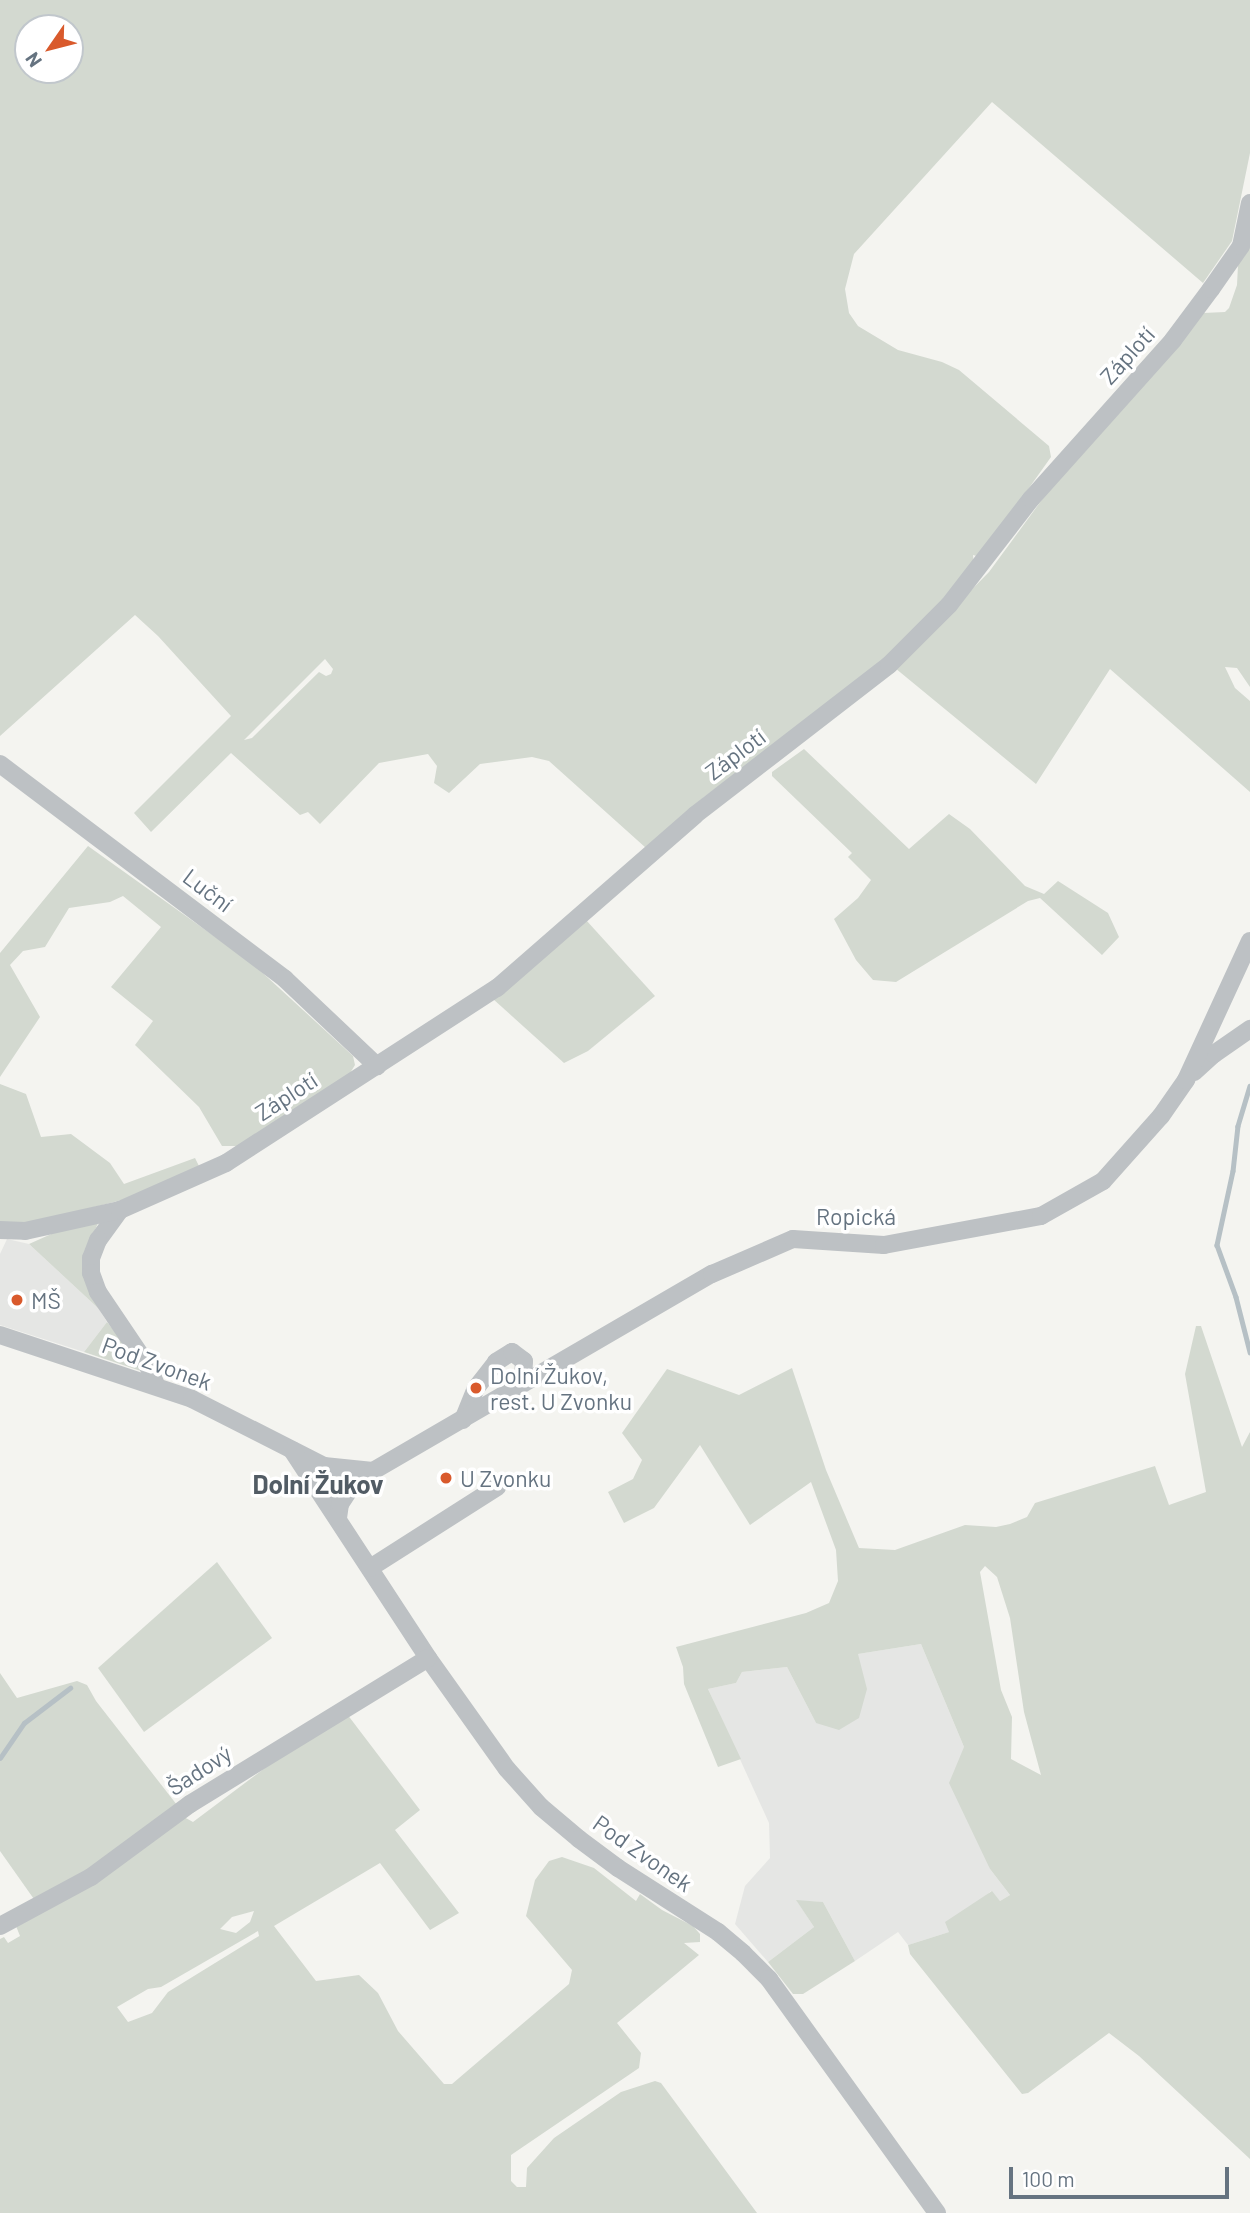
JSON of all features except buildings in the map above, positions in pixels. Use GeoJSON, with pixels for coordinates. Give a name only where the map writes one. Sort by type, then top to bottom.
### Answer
{"type":"FeatureCollection","features":[{"type":"Feature","properties":{"kind":"street","name":"Záplotí"},"geometry":{"type":"LineString","coordinates":[[0,1230],[25,1231],[120,1210],[226,1163],[498,988],[695,815],[889,665],[957,597],[1031,499],[1173,340],[1241,246],[1250,203]]}},
{"type":"Feature","properties":{"kind":"street","name":"Luční"},"geometry":{"type":"LineString","coordinates":[[0,764],[285,979],[377,1066]]}},
{"type":"Feature","properties":{"kind":"street","name":"Ropická"},"geometry":{"type":"LineString","coordinates":[[373,1471],[712,1274],[793,1239],[884,1245],[1041,1216],[1103,1181],[1161,1116],[1186,1080],[1250,941]]}},
{"type":"Feature","properties":{"kind":"street"},"geometry":{"type":"LineString","coordinates":[[1186,1080],[1214,1054],[1250,1029]]}},
{"type":"Feature","properties":{"kind":"street","name":"Záplotí"},"geometry":{"type":"LineString","coordinates":[[120,1210],[98,1240],[91,1258],[91,1273],[98,1292],[148,1366],[156,1385]]}},
{"type":"Feature","properties":{"kind":"street","name":"Pod Zvonek"},"geometry":{"type":"LineString","coordinates":[[0,1335],[192,1399],[324,1466],[373,1471]]}},
{"type":"Feature","properties":{"kind":"street"},"geometry":{"type":"LineString","coordinates":[[463,1420],[476,1388],[496,1362],[512,1352],[524,1361],[523,1382]]}},
{"type":"Feature","properties":{"kind":"street","name":"Pod Zvonek"},"geometry":{"type":"LineString","coordinates":[[292,1450],[483,1739],[541,1807],[618,1868],[718,1932],[768,1979],[937,2213]]}},
{"type":"Feature","properties":{"kind":"street"},"geometry":{"type":"LineString","coordinates":[[338,1518],[340,1504],[351,1487],[373,1471]]}},
{"type":"Feature","properties":{"kind":"street"},"geometry":{"type":"LineString","coordinates":[[370,1568],[497,1487]]}},
{"type":"Feature","properties":{"kind":"street","name":"Šadový"},"geometry":{"type":"LineString","coordinates":[[0,1926],[91,1877],[190,1804],[428,1658]]}},
{"type":"Feature","properties":{"kind":"shaded area"},"geometry":{"type":"Polygon","coordinates":[[[0,0],[1250,0],[1250,153],[1232,241],[1203,283],[992,102],[854,254],[845,289],[849,313],[858,326],[898,350],[942,362],[959,370],[1049,446],[1051,457],[980,557],[973,555],[974,565],[890,659],[704,797],[646,848],[549,761],[532,757],[480,764],[449,793],[434,783],[437,766],[428,754],[379,763],[320,824],[308,812],[300,815],[231,753],[151,832],[134,813],[231,716],[158,636],[135,615],[0,736],[0,0]],[[325,659],[244,740],[252,738],[319,672],[326,676],[331,674],[333,669],[325,659]]]}},
{"type":"Feature","properties":{"kind":"shaded area"},"geometry":{"type":"Polygon","coordinates":[[[1250,238],[1250,687],[1237,668],[1225,667],[1235,688],[1250,701],[1250,792],[1110,669],[1036,784],[895,668],[989,572],[1066,467],[1203,313],[1225,312],[1229,308],[1237,285],[1238,265],[1250,238]]]}},
{"type":"Feature","properties":{"kind":"shaded area"},"geometry":{"type":"Polygon","coordinates":[[[804,749],[909,849],[949,814],[970,829],[1025,886],[1044,894],[1058,881],[1108,913],[1119,937],[1102,955],[1040,898],[1028,901],[896,982],[873,980],[856,960],[834,919],[858,898],[871,880],[848,857],[852,853],[772,776],[772,772],[804,749]]]}},
{"type":"Feature","properties":{"kind":"shaded area"},"geometry":{"type":"Polygon","coordinates":[[[88,846],[253,964],[353,1056],[355,1065],[347,1078],[239,1146],[222,1146],[199,1107],[135,1045],[153,1021],[111,987],[161,927],[123,896],[110,902],[69,908],[45,947],[23,951],[10,965],[40,1017],[0,1077],[0,953],[88,846]]]}},
{"type":"Feature","properties":{"kind":"shaded area"},"geometry":{"type":"Polygon","coordinates":[[[586,920],[655,996],[588,1051],[564,1063],[493,999],[586,920]]]}},
{"type":"Feature","properties":{"kind":"shaded area"},"geometry":{"type":"Polygon","coordinates":[[[0,1084],[26,1094],[41,1137],[71,1134],[110,1163],[124,1184],[195,1158],[200,1168],[122,1200],[39,1221],[0,1225],[0,1084]]]}},
{"type":"Feature","properties":{"kind":"shaded area"},"geometry":{"type":"Polygon","coordinates":[[[99,1221],[85,1252],[99,1309],[29,1244],[58,1231],[99,1221]]]}},
{"type":"Feature","properties":{"kind":"shaded area"},"geometry":{"type":"Polygon","coordinates":[[[7,1239],[29,1244],[99,1309],[107,1322],[84,1352],[0,1325],[0,1254],[7,1239]]]}},
{"type":"Feature","properties":{"kind":"shaded area"},"geometry":{"type":"Polygon","coordinates":[[[107,1322],[136,1358],[141,1371],[84,1352],[107,1322]]]}},
{"type":"Feature","properties":{"kind":"shaded area"},"geometry":{"type":"Polygon","coordinates":[[[1196,1326],[1201,1326],[1242,1447],[1250,1432],[1250,2159],[1139,2056],[1109,2033],[1028,2093],[1022,2094],[910,1954],[908,1945],[949,1932],[945,1922],[992,1891],[1000,1901],[1010,1895],[990,1869],[949,1783],[964,1747],[921,1644],[858,1654],[867,1689],[859,1718],[839,1730],[816,1723],[787,1667],[742,1672],[736,1683],[708,1689],[741,1759],[718,1767],[684,1684],[683,1667],[676,1647],[806,1613],[829,1603],[838,1581],[836,1550],[811,1482],[750,1525],[700,1445],[654,1508],[624,1523],[608,1492],[633,1479],[642,1460],[622,1433],[667,1369],[739,1395],[792,1368],[826,1470],[859,1548],[895,1550],[965,1525],[996,1527],[1010,1524],[1027,1517],[1035,1503],[1155,1466],[1169,1505],[1206,1492],[1185,1374],[1196,1326]],[[985,1566],[980,1572],[1001,1690],[1012,1717],[1011,1759],[1041,1775],[1024,1712],[1010,1618],[997,1577],[985,1566]]]}},
{"type":"Feature","properties":{"kind":"shaded area"},"geometry":{"type":"Polygon","coordinates":[[[217,1562],[272,1638],[144,1732],[98,1668],[217,1562]]]}},
{"type":"Feature","properties":{"kind":"shaded area"},"geometry":{"type":"Polygon","coordinates":[[[921,1644],[964,1747],[990,1869],[1010,1895],[1000,1901],[991,1891],[949,1932],[908,1945],[898,1932],[855,1961],[823,1902],[797,1901],[814,1927],[768,1962],[735,1924],[745,1886],[770,1858],[769,1823],[708,1689],[736,1683],[742,1672],[787,1667],[816,1723],[858,1654],[921,1644]]]}},
{"type":"Feature","properties":{"kind":"shaded area"},"geometry":{"type":"Polygon","coordinates":[[[0,1673],[17,1698],[77,1681],[87,1685],[96,1701],[177,1805],[89,1873],[36,1902],[0,1851],[0,1673]]]}},
{"type":"Feature","properties":{"kind":"shaded area"},"geometry":{"type":"Polygon","coordinates":[[[347,1714],[420,1810],[395,1830],[459,1913],[430,1930],[380,1863],[274,1926],[316,1981],[359,1975],[378,1993],[398,2031],[444,2084],[452,2084],[569,1984],[572,1970],[526,1916],[535,1880],[549,1861],[562,1857],[594,1868],[636,1901],[640,1894],[662,1910],[693,1926],[700,1934],[700,1942],[684,1943],[699,1955],[617,2023],[641,2053],[639,2068],[511,2155],[511,2181],[517,2187],[526,2187],[527,2168],[554,2138],[621,2092],[655,2081],[661,2083],[757,2213],[0,2213],[0,1939],[4,1937],[8,1943],[20,1936],[16,1926],[184,1817],[193,1822],[277,1759],[347,1714]],[[254,1911],[232,1917],[220,1929],[236,1933],[250,1922],[254,1911]],[[258,1931],[161,1987],[148,1989],[117,2007],[128,2022],[152,2013],[168,1992],[259,1936],[258,1931]]]}},
{"type":"Feature","properties":{"kind":"shaded area"},"geometry":{"type":"Polygon","coordinates":[[[796,1900],[823,1902],[855,1961],[803,1994],[793,1994],[768,1962],[814,1927],[796,1900]]]}},
{"type":"Feature","properties":{"kind":"waterway"},"geometry":{"type":"LineString","coordinates":[[1250,1086],[1238,1126],[1233,1171],[1217,1245],[1236,1297],[1250,1352]]}},
{"type":"Feature","properties":{"kind":"waterway"},"geometry":{"type":"LineString","coordinates":[[0,1758],[24,1723],[70,1688]]}},
{"type":"Feature","properties":{"kind":"place","name":"MŠ"},"geometry":{"type":"Point","coordinates":[17,1300]}},
{"type":"Feature","properties":{"kind":"place","name":"Dolní Žukov, rest. U Zvonku"},"geometry":{"type":"Point","coordinates":[476,1388]}},
{"type":"Feature","properties":{"kind":"place","name":"U Zvonku"},"geometry":{"type":"Point","coordinates":[446,1478]}},
{"type":"Feature","properties":{"kind":"district","name":"Dolní Žukov"},"geometry":{"type":"Point","coordinates":[318,1484]}}]}
